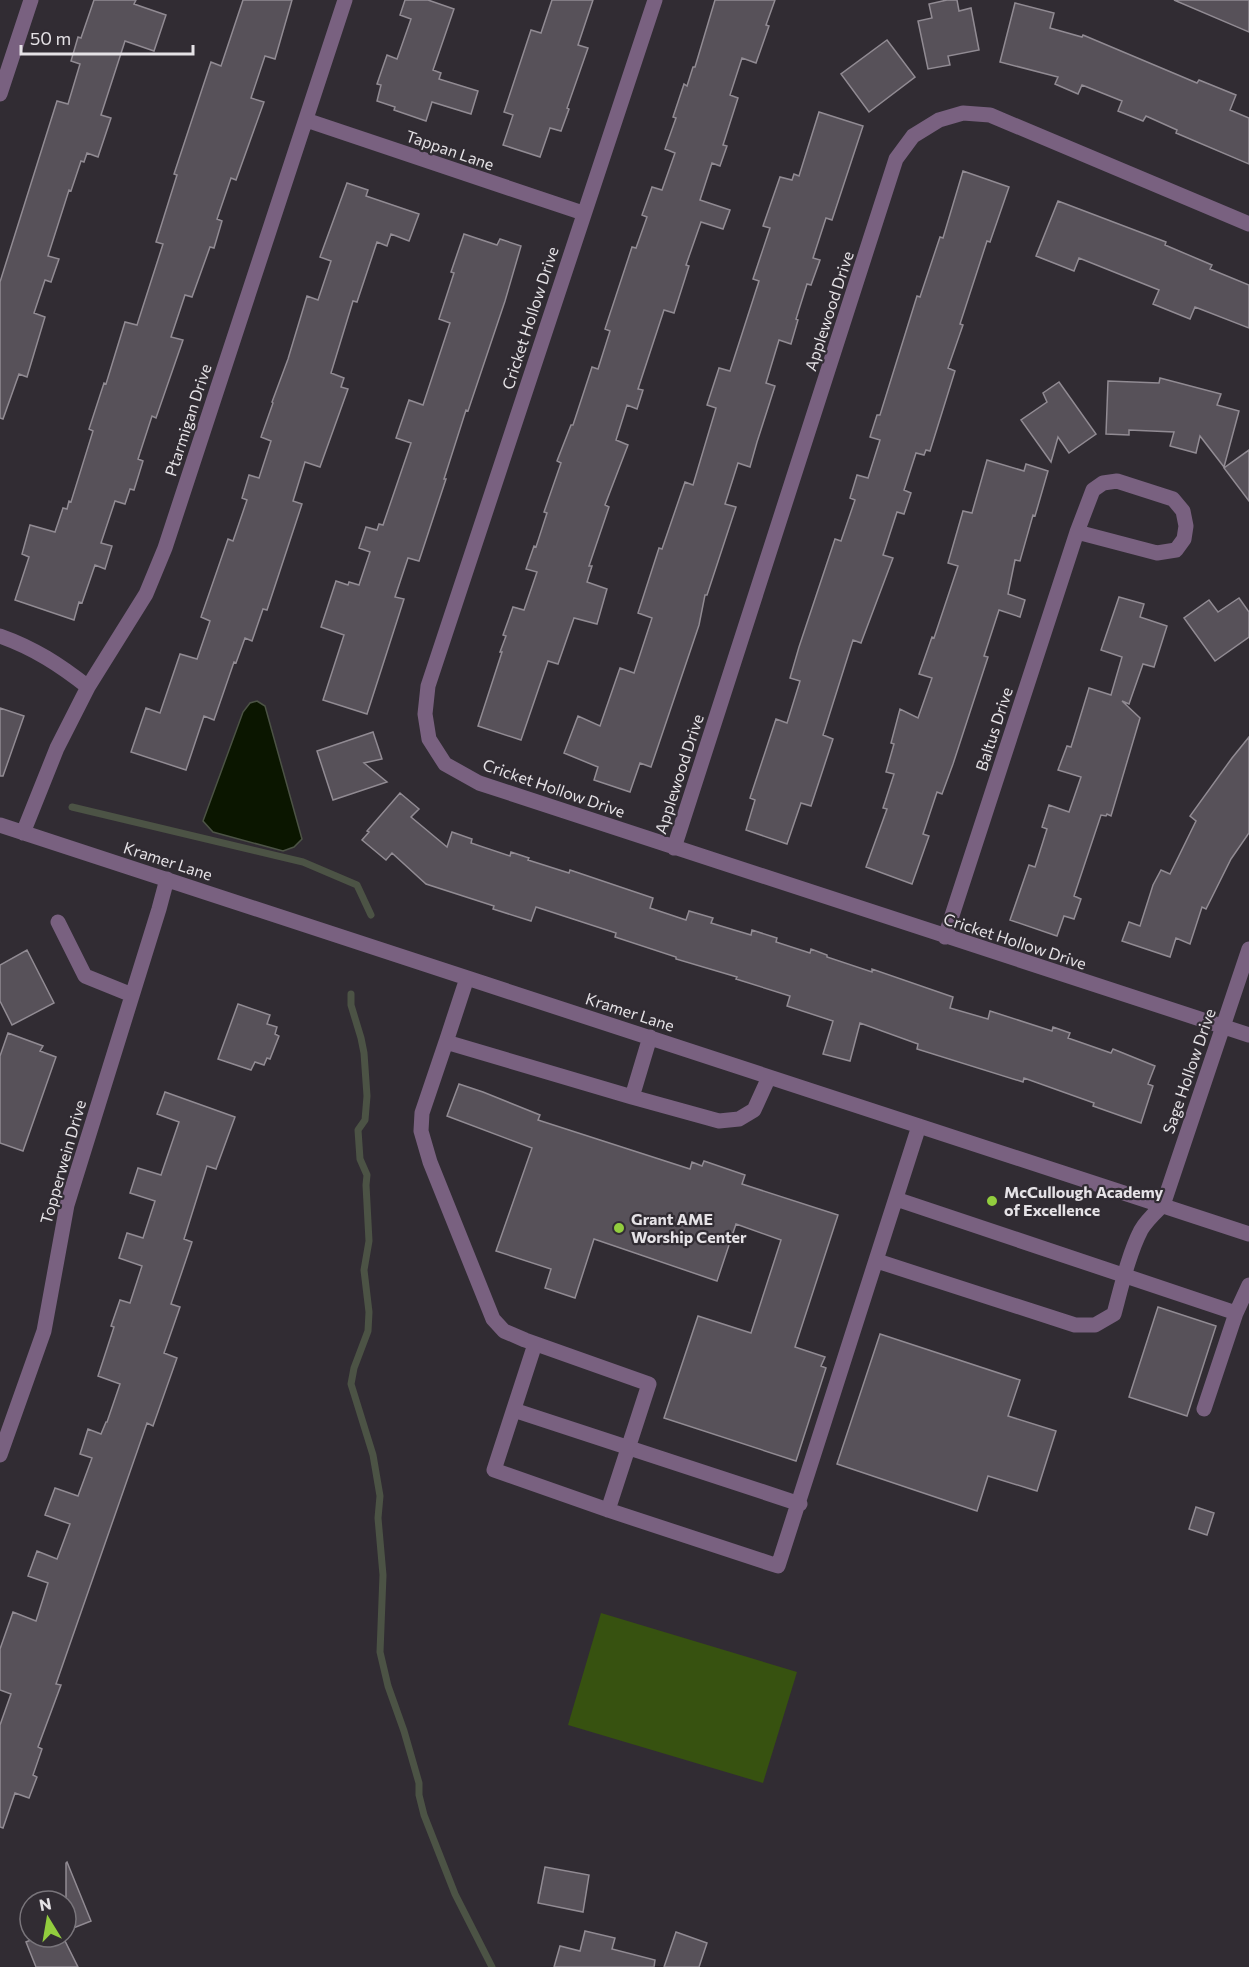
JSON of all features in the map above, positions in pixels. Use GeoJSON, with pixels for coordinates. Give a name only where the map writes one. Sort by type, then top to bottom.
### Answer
{"type":"FeatureCollection","features":[{"type":"Feature","properties":{"kind":"street"},"geometry":{"type":"LineString","coordinates":[[0,94],[31,0]]}},
{"type":"Feature","properties":{"kind":"street","name":"Ptarmigan Drive"},"geometry":{"type":"LineString","coordinates":[[23,833],[57,748],[88,687],[146,594],[165,548],[345,0]]}},
{"type":"Feature","properties":{"kind":"street","name":"Cricket Hollow Drive"},"geometry":{"type":"LineString","coordinates":[[655,0],[428,686],[425,714],[429,740],[445,764],[480,783],[1249,1035]]}},
{"type":"Feature","properties":{"kind":"street","name":"Applewood Drive"},"geometry":{"type":"LineString","coordinates":[[674,848],[897,159],[913,136],[939,120],[963,113],[990,115],[1249,224]]}},
{"type":"Feature","properties":{"kind":"street","name":"Tappan Lane"},"geometry":{"type":"LineString","coordinates":[[306,120],[583,213]]}},
{"type":"Feature","properties":{"kind":"street","name":"Baltus Drive"},"geometry":{"type":"LineString","coordinates":[[945,937],[1077,532],[1093,490],[1103,483],[1117,481],[1173,499],[1183,511],[1186,526],[1184,539],[1176,550],[1156,553],[1077,532]]}},
{"type":"Feature","properties":{"kind":"street"},"geometry":{"type":"LineString","coordinates":[[0,636],[58,663],[88,687]]}},
{"type":"Feature","properties":{"kind":"street","name":"Kramer Lane"},"geometry":{"type":"LineString","coordinates":[[0,825],[1249,1234]]}},
{"type":"Feature","properties":{"kind":"street","name":"Topperwein Drive"},"geometry":{"type":"LineString","coordinates":[[0,1455],[44,1331],[67,1205],[166,879]]}},
{"type":"Feature","properties":{"kind":"street"},"geometry":{"type":"LineString","coordinates":[[58,922],[85,976],[132,995]]}},
{"type":"Feature","properties":{"kind":"street","name":"Sage Hollow Drive"},"geometry":{"type":"LineString","coordinates":[[1163,1205],[1249,949]]}},
{"type":"Feature","properties":{"kind":"street"},"geometry":{"type":"LineString","coordinates":[[467,978],[422,1113],[421,1131],[430,1162],[493,1319],[504,1331],[649,1384],[608,1510]]}},
{"type":"Feature","properties":{"kind":"street"},"geometry":{"type":"LineString","coordinates":[[632,1097],[650,1038]]}},
{"type":"Feature","properties":{"kind":"street"},"geometry":{"type":"LineString","coordinates":[[446,1042],[719,1121],[738,1119],[754,1110],[769,1077]]}},
{"type":"Feature","properties":{"kind":"street"},"geometry":{"type":"LineString","coordinates":[[536,1344],[494,1470],[778,1566],[800,1504],[919,1126]]}},
{"type":"Feature","properties":{"kind":"street"},"geometry":{"type":"LineString","coordinates":[[896,1199],[1236,1313]]}},
{"type":"Feature","properties":{"kind":"street"},"geometry":{"type":"LineString","coordinates":[[877,1261],[1076,1325],[1095,1325],[1114,1314],[1141,1231],[1149,1218],[1163,1205]]}},
{"type":"Feature","properties":{"kind":"street"},"geometry":{"type":"LineString","coordinates":[[1204,1409],[1236,1313],[1249,1285]]}},
{"type":"Feature","properties":{"kind":"street"},"geometry":{"type":"LineString","coordinates":[[514,1410],[800,1504]]}},
{"type":"Feature","properties":{"kind":"green space"},"geometry":{"type":"Polygon","coordinates":[[[601,1613],[797,1672],[763,1783],[568,1725],[601,1613]]]}},
{"type":"Feature","properties":{"kind":"shaded area"},"geometry":{"type":"Polygon","coordinates":[[[257,701],[265,706],[302,839],[294,847],[283,851],[213,832],[203,821],[243,712],[250,703],[257,701]]]}},
{"type":"Feature","properties":{"kind":"building"},"geometry":{"type":"Polygon","coordinates":[[[94,0],[136,0],[134,4],[166,15],[154,51],[125,41],[101,115],[111,118],[98,157],[87,153],[84,162],[81,161],[71,191],[69,190],[48,256],[59,259],[51,282],[45,280],[34,313],[45,317],[27,377],[19,374],[3,419],[0,418],[0,282],[57,101],[68,104],[80,64],[71,61],[78,37],[81,38],[94,0]]]}},
{"type":"Feature","properties":{"kind":"building"},"geometry":{"type":"Polygon","coordinates":[[[243,0],[292,0],[275,59],[265,56],[251,98],[264,102],[236,180],[231,178],[217,219],[222,221],[214,248],[210,247],[192,297],[185,295],[171,337],[183,340],[156,418],[152,416],[138,459],[143,461],[134,490],[130,489],[125,504],[115,501],[101,543],[112,546],[105,569],[95,565],[74,620],[15,600],[29,557],[22,554],[30,525],[55,532],[63,508],[67,509],[69,501],[71,502],[93,431],[89,429],[125,322],[137,325],[163,244],[156,242],[177,175],[174,174],[211,62],[221,66],[243,0]]]}},
{"type":"Feature","properties":{"kind":"building"},"geometry":{"type":"Polygon","coordinates":[[[405,0],[428,0],[454,9],[433,70],[441,73],[439,79],[478,91],[471,114],[432,102],[426,121],[394,110],[395,107],[377,101],[381,85],[377,84],[387,55],[397,59],[411,19],[400,15],[405,0]]]}},
{"type":"Feature","properties":{"kind":"building"},"geometry":{"type":"Polygon","coordinates":[[[552,0],[593,0],[578,45],[588,48],[567,108],[569,109],[561,131],[550,128],[540,157],[503,145],[513,115],[504,112],[531,30],[541,33],[552,0]]]}},
{"type":"Feature","properties":{"kind":"building"},"geometry":{"type":"Polygon","coordinates":[[[715,0],[775,0],[756,63],[742,58],[730,95],[738,98],[723,145],[727,146],[720,166],[712,163],[700,200],[730,210],[723,229],[701,222],[686,265],[689,266],[674,313],[664,310],[638,389],[643,390],[637,409],[627,405],[616,440],[628,445],[605,505],[609,507],[589,566],[592,566],[587,582],[607,589],[597,624],[574,618],[558,664],[548,661],[521,740],[478,726],[502,652],[500,652],[506,636],[503,635],[513,607],[524,610],[537,572],[526,569],[547,513],[544,512],[561,463],[557,461],[571,425],[573,425],[592,367],[598,369],[610,331],[605,329],[632,247],[636,248],[647,217],[642,215],[652,187],[662,190],[675,153],[665,149],[676,118],[673,117],[684,84],[687,86],[693,67],[695,67],[715,0]]]}},
{"type":"Feature","properties":{"kind":"building"},"geometry":{"type":"Polygon","coordinates":[[[957,0],[959,11],[971,8],[979,50],[948,56],[950,65],[928,69],[918,21],[932,18],[929,4],[957,0]]]}},
{"type":"Feature","properties":{"kind":"building"},"geometry":{"type":"Polygon","coordinates":[[[1174,0],[1249,0],[1249,32],[1174,0]]]}},
{"type":"Feature","properties":{"kind":"building"},"geometry":{"type":"Polygon","coordinates":[[[1015,3],[1054,13],[1050,28],[1082,37],[1083,35],[1197,83],[1199,80],[1236,95],[1230,110],[1249,118],[1249,164],[1176,133],[1177,130],[1146,116],[1143,121],[1118,111],[1122,101],[1082,85],[1078,94],[1055,84],[1058,77],[1000,62],[1015,3]]]}},
{"type":"Feature","properties":{"kind":"building"},"geometry":{"type":"Polygon","coordinates":[[[887,40],[915,77],[869,112],[841,74],[887,40]]]}},
{"type":"Feature","properties":{"kind":"building"},"geometry":{"type":"Polygon","coordinates":[[[819,112],[863,126],[832,220],[826,218],[813,258],[820,260],[811,285],[807,284],[791,344],[779,340],[766,383],[775,386],[750,467],[738,463],[725,504],[736,507],[707,595],[705,595],[699,625],[651,767],[640,763],[630,792],[594,780],[598,767],[564,753],[578,716],[600,726],[620,668],[634,673],[652,618],[638,613],[659,548],[662,549],[685,482],[693,485],[716,408],[707,405],[719,368],[730,371],[759,281],[753,279],[770,228],[763,226],[780,177],[792,180],[794,174],[799,176],[819,112]]]}},
{"type":"Feature","properties":{"kind":"building"},"geometry":{"type":"Polygon","coordinates":[[[963,171],[1009,187],[990,242],[987,241],[960,324],[963,325],[948,368],[955,371],[930,451],[926,450],[924,455],[916,453],[904,490],[911,493],[904,514],[897,512],[883,555],[893,558],[861,643],[853,640],[823,735],[833,739],[811,806],[801,803],[787,844],[746,830],[755,800],[750,798],[776,719],[787,723],[800,681],[790,678],[799,647],[835,539],[841,541],[855,500],[850,498],[857,475],[868,478],[880,440],[870,437],[877,415],[880,415],[917,296],[920,297],[940,237],[943,238],[963,171]]]}},
{"type":"Feature","properties":{"kind":"building"},"geometry":{"type":"Polygon","coordinates":[[[347,183],[368,190],[366,196],[419,214],[409,241],[391,234],[387,246],[377,242],[357,302],[353,301],[331,373],[344,378],[341,387],[348,389],[320,467],[305,462],[293,501],[302,504],[267,610],[263,609],[252,641],[245,638],[236,663],[234,662],[214,720],[204,716],[186,770],[131,752],[146,708],[160,713],[180,654],[197,659],[210,621],[201,617],[228,539],[233,541],[247,500],[242,498],[249,475],[259,478],[271,441],[261,437],[307,296],[318,300],[331,261],[320,257],[347,183]]]}},
{"type":"Feature","properties":{"kind":"building"},"geometry":{"type":"Polygon","coordinates":[[[1058,201],[1166,242],[1165,245],[1212,265],[1210,269],[1249,285],[1249,328],[1195,307],[1190,319],[1153,304],[1159,290],[1079,258],[1074,271],[1036,256],[1058,201]]]}},
{"type":"Feature","properties":{"kind":"building"},"geometry":{"type":"Polygon","coordinates":[[[464,234],[497,245],[500,239],[521,246],[505,301],[468,411],[466,410],[419,561],[408,558],[395,597],[404,599],[367,714],[323,700],[344,635],[321,627],[336,581],[348,585],[349,582],[359,585],[370,552],[359,548],[366,527],[377,530],[379,524],[383,525],[411,443],[396,438],[409,400],[423,405],[450,323],[439,319],[464,234]]]}},
{"type":"Feature","properties":{"kind":"building"},"geometry":{"type":"Polygon","coordinates":[[[1160,378],[1221,394],[1217,405],[1239,411],[1224,467],[1200,436],[1196,453],[1170,446],[1174,432],[1129,430],[1129,435],[1106,434],[1108,381],[1159,383],[1160,378]]]}},
{"type":"Feature","properties":{"kind":"building"},"geometry":{"type":"Polygon","coordinates":[[[1059,382],[1096,434],[1069,453],[1058,437],[1051,462],[1021,420],[1047,402],[1043,393],[1059,382]]]}},
{"type":"Feature","properties":{"kind":"building"},"geometry":{"type":"Polygon","coordinates":[[[1249,450],[1249,501],[1224,468],[1249,450]]]}},
{"type":"Feature","properties":{"kind":"building"},"geometry":{"type":"Polygon","coordinates":[[[987,460],[1024,471],[1026,464],[1048,471],[1020,561],[1015,560],[1008,594],[1025,600],[1020,617],[999,610],[984,656],[988,657],[953,764],[942,794],[937,792],[923,834],[929,836],[912,884],[866,867],[887,809],[883,808],[894,774],[886,772],[900,709],[918,718],[932,678],[919,674],[932,637],[934,638],[958,566],[948,563],[963,511],[972,513],[987,460]]]}},
{"type":"Feature","properties":{"kind":"building"},"geometry":{"type":"Polygon","coordinates":[[[1119,597],[1144,604],[1140,617],[1167,626],[1154,667],[1143,664],[1129,704],[1122,701],[1140,718],[1111,816],[1101,815],[1074,896],[1081,899],[1074,919],[1064,916],[1057,936],[1010,920],[1029,865],[1035,867],[1047,829],[1042,827],[1049,805],[1069,812],[1081,777],[1058,770],[1067,746],[1071,747],[1089,688],[1111,695],[1122,657],[1101,650],[1119,597]]]}},
{"type":"Feature","properties":{"kind":"building"},"geometry":{"type":"Polygon","coordinates":[[[1239,598],[1249,612],[1249,637],[1215,661],[1184,618],[1209,600],[1218,612],[1239,598]]]}},
{"type":"Feature","properties":{"kind":"building"},"geometry":{"type":"Polygon","coordinates":[[[0,708],[24,716],[3,776],[0,776],[0,708]]]}},
{"type":"Feature","properties":{"kind":"building"},"geometry":{"type":"Polygon","coordinates":[[[373,732],[382,759],[364,763],[387,782],[333,800],[317,751],[373,732]]]}},
{"type":"Feature","properties":{"kind":"building"},"geometry":{"type":"Polygon","coordinates":[[[1249,737],[1249,833],[1231,859],[1206,909],[1202,907],[1190,944],[1176,938],[1170,957],[1122,941],[1129,922],[1140,926],[1153,885],[1161,870],[1170,874],[1196,821],[1190,816],[1249,737]]]}},
{"type":"Feature","properties":{"kind":"building"},"geometry":{"type":"Polygon","coordinates":[[[400,793],[419,809],[411,817],[447,847],[452,832],[472,839],[471,843],[510,856],[511,852],[529,858],[528,860],[569,873],[570,870],[653,898],[650,908],[686,920],[689,911],[713,918],[711,923],[751,935],[752,930],[777,938],[776,942],[810,953],[811,949],[827,957],[872,972],[872,969],[953,997],[950,1008],[988,1019],[990,1011],[1052,1031],[1053,1027],[1070,1033],[1068,1038],[1111,1053],[1113,1049],[1155,1066],[1148,1084],[1153,1086],[1141,1123],[1024,1078],[1023,1082],[917,1049],[918,1044],[860,1023],[850,1061],[823,1054],[833,1021],[787,1006],[790,996],[676,959],[676,957],[615,937],[616,933],[536,907],[531,921],[493,909],[494,906],[426,884],[392,853],[386,860],[362,840],[400,793]]]}},
{"type":"Feature","properties":{"kind":"building"},"geometry":{"type":"Polygon","coordinates":[[[27,950],[54,1003],[12,1025],[0,1001],[0,965],[27,950]]]}},
{"type":"Feature","properties":{"kind":"building"},"geometry":{"type":"Polygon","coordinates":[[[238,1004],[270,1015],[267,1024],[277,1027],[275,1034],[279,1036],[270,1059],[267,1058],[264,1065],[255,1062],[251,1070],[218,1059],[238,1004]]]}},
{"type":"Feature","properties":{"kind":"building"},"geometry":{"type":"Polygon","coordinates":[[[8,1033],[43,1046],[40,1051],[56,1057],[23,1151],[0,1143],[0,1056],[8,1033]]]}},
{"type":"Feature","properties":{"kind":"building","name":"Grant AME Worship Center"},"geometry":{"type":"Polygon","coordinates":[[[459,1084],[540,1115],[538,1120],[690,1169],[692,1162],[702,1166],[704,1161],[745,1175],[742,1184],[838,1215],[795,1347],[825,1357],[821,1366],[826,1368],[796,1461],[664,1418],[698,1316],[751,1333],[781,1240],[736,1224],[717,1281],[594,1239],[575,1298],[545,1288],[551,1269],[496,1251],[532,1148],[447,1116],[459,1084]]]}},
{"type":"Feature","properties":{"kind":"building"},"geometry":{"type":"Polygon","coordinates":[[[165,1092],[235,1117],[216,1169],[207,1166],[184,1239],[192,1242],[171,1304],[180,1307],[164,1353],[177,1358],[153,1426],[147,1423],[56,1684],[61,1685],[38,1747],[42,1749],[33,1775],[37,1777],[29,1798],[15,1793],[3,1828],[0,1827],[0,1725],[11,1694],[0,1690],[0,1649],[13,1612],[36,1621],[48,1583],[28,1576],[37,1551],[57,1559],[70,1524],[45,1515],[55,1488],[78,1496],[92,1458],[80,1454],[88,1429],[101,1434],[120,1384],[98,1376],[120,1300],[130,1303],[142,1266],[119,1258],[127,1233],[143,1238],[155,1201],[130,1193],[138,1168],[161,1175],[179,1122],[157,1114],[165,1092]]]}},
{"type":"Feature","properties":{"kind":"building"},"geometry":{"type":"Polygon","coordinates":[[[1158,1307],[1216,1326],[1187,1416],[1129,1397],[1158,1307]]]}},
{"type":"Feature","properties":{"kind":"building"},"geometry":{"type":"Polygon","coordinates":[[[880,1334],[1020,1380],[1008,1416],[1056,1431],[1037,1491],[988,1476],[977,1511],[837,1464],[880,1334]]]}},
{"type":"Feature","properties":{"kind":"building"},"geometry":{"type":"Polygon","coordinates":[[[1196,1507],[1214,1513],[1207,1535],[1189,1529],[1196,1507]]]}},
{"type":"Feature","properties":{"kind":"building"},"geometry":{"type":"Polygon","coordinates":[[[67,1862],[78,1889],[66,1889],[67,1862]]]}},
{"type":"Feature","properties":{"kind":"building"},"geometry":{"type":"Polygon","coordinates":[[[545,1867],[589,1875],[583,1912],[538,1903],[545,1867]]]}},
{"type":"Feature","properties":{"kind":"building"},"geometry":{"type":"Polygon","coordinates":[[[78,1889],[91,1921],[78,1926],[78,1889]]]}},
{"type":"Feature","properties":{"kind":"building"},"geometry":{"type":"Polygon","coordinates":[[[585,1931],[615,1938],[612,1949],[655,1960],[654,1967],[554,1967],[560,1946],[580,1951],[585,1931]]]}},
{"type":"Feature","properties":{"kind":"building"},"geometry":{"type":"Polygon","coordinates":[[[676,1932],[707,1943],[699,1967],[664,1967],[676,1932]]]}},
{"type":"Feature","properties":{"kind":"building"},"geometry":{"type":"Polygon","coordinates":[[[29,1949],[69,1949],[78,1967],[36,1967],[29,1949]]]}},
{"type":"Feature","properties":{"kind":"waterway"},"geometry":{"type":"LineString","coordinates":[[72,807],[303,862],[357,885],[371,915]]}},
{"type":"Feature","properties":{"kind":"waterway"},"geometry":{"type":"LineString","coordinates":[[351,994],[351,1005],[364,1053],[367,1096],[365,1120],[358,1130],[360,1159],[367,1175],[369,1241],[364,1270],[369,1312],[368,1331],[354,1368],[351,1384],[373,1455],[380,1496],[378,1518],[383,1575],[380,1652],[388,1686],[419,1783],[419,1795],[424,1815],[455,1894],[492,1967]]}},
{"type":"Feature","properties":{"kind":"place","name":"McCullough Academy of Excellence"},"geometry":{"type":"Point","coordinates":[992,1201]}},
{"type":"Feature","properties":{"kind":"place","name":"Grant AME Worship Center"},"geometry":{"type":"Point","coordinates":[619,1228]}}]}
